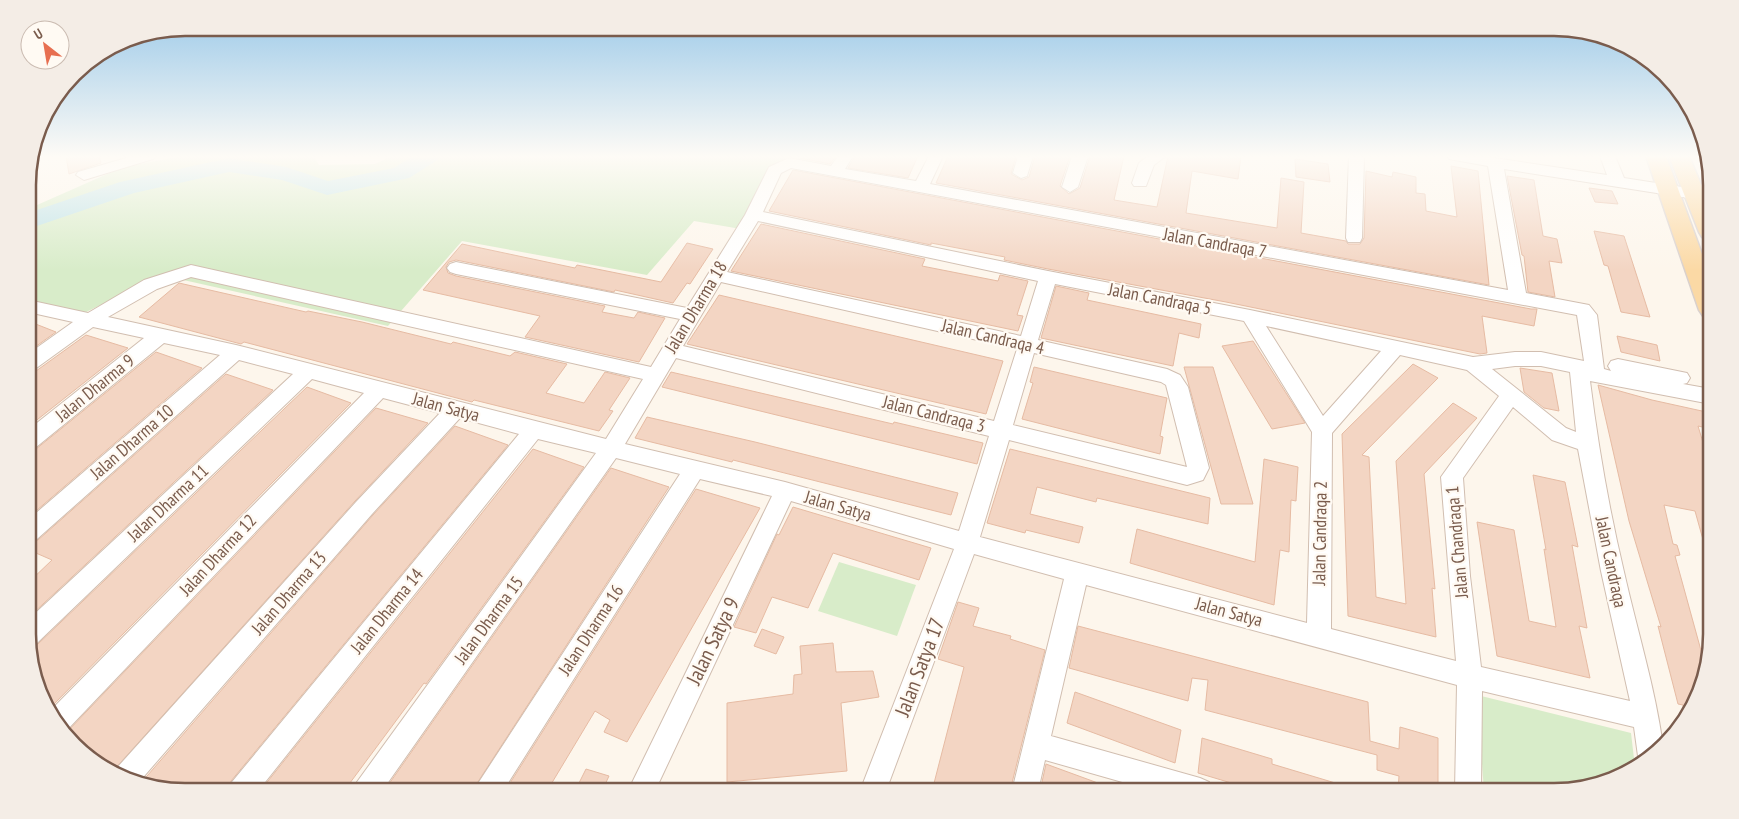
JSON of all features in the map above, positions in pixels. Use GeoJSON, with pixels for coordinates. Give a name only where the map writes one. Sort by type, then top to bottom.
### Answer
{"type":"FeatureCollection","features":[{"type":"Feature","properties":{"kind":"main road"},"geometry":{"type":"LineString","coordinates":[[1671,194],[1703,287]]}},
{"type":"Feature","properties":{"kind":"main road"},"geometry":{"type":"LineString","coordinates":[[1697,194],[1702,206]]}},
{"type":"Feature","properties":{"kind":"street","name":"Jalan Dharma 18"},"geometry":{"type":"LineString","coordinates":[[612,449],[715,275],[753,215],[763,194]]}},
{"type":"Feature","properties":{"kind":"street","name":"Jalan Candraqa 7"},"geometry":{"type":"LineString","coordinates":[[949,194],[1586,312],[1584,367]]}},
{"type":"Feature","properties":{"kind":"street"},"geometry":{"type":"LineString","coordinates":[[1354,238],[1355,194]]}},
{"type":"Feature","properties":{"kind":"street"},"geometry":{"type":"LineString","coordinates":[[1501,194],[1518,298]]}},
{"type":"Feature","properties":{"kind":"street"},"geometry":{"type":"LineString","coordinates":[[1678,194],[1702,206]]}},
{"type":"Feature","properties":{"kind":"street","name":"Jalan Candraqa 5"},"geometry":{"type":"LineString","coordinates":[[753,215],[1048,277],[1250,316],[1473,364],[1526,358],[1584,367]]}},
{"type":"Feature","properties":{"kind":"street"},"geometry":{"type":"LineString","coordinates":[[456,268],[691,315]]}},
{"type":"Feature","properties":{"kind":"street"},"geometry":{"type":"LineString","coordinates":[[37,358],[93,320],[153,284],[177,273],[191,271],[655,375]]}},
{"type":"Feature","properties":{"kind":"street","name":"Jalan Candraqa 4"},"geometry":{"type":"LineString","coordinates":[[715,275],[1167,376],[1174,380],[1178,387],[1198,468],[1196,474]]}},
{"type":"Feature","properties":{"kind":"street","name":"Jalan Satya 17"},"geometry":{"type":"LineString","coordinates":[[876,782],[967,543],[1003,431],[1048,277]]}},
{"type":"Feature","properties":{"kind":"street","name":"Jalan Satya"},"geometry":{"type":"LineString","coordinates":[[37,308],[236,352],[534,430],[785,491],[967,543],[1470,676],[1646,717]]}},
{"type":"Feature","properties":{"kind":"street"},"geometry":{"type":"LineString","coordinates":[[1250,316],[1322,431],[1396,347]]}},
{"type":"Feature","properties":{"kind":"street","name":"Jalan Dharma 9"},"geometry":{"type":"LineString","coordinates":[[36,435],[161,335]]}},
{"type":"Feature","properties":{"kind":"street","name":"Jalan Candraqa 3"},"geometry":{"type":"LineString","coordinates":[[671,350],[1187,476],[1196,474]]}},
{"type":"Feature","properties":{"kind":"street","name":"Jalan Dharma 10"},"geometry":{"type":"LineString","coordinates":[[36,526],[236,352]]}},
{"type":"Feature","properties":{"kind":"street"},"geometry":{"type":"LineString","coordinates":[[1473,364],[1559,434],[1572,440],[1587,442]]}},
{"type":"Feature","properties":{"kind":"street"},"geometry":{"type":"LineString","coordinates":[[1584,367],[1703,383]]}},
{"type":"Feature","properties":{"kind":"street"},"geometry":{"type":"LineString","coordinates":[[1584,367],[1703,395]]}},
{"type":"Feature","properties":{"kind":"street","name":"Jalan Candraqa"},"geometry":{"type":"LineString","coordinates":[[1584,367],[1587,442],[1612,571],[1646,717],[1650,747]]}},
{"type":"Feature","properties":{"kind":"street","name":"Jalan Dharma 11"},"geometry":{"type":"LineString","coordinates":[[36,628],[308,371]]}},
{"type":"Feature","properties":{"kind":"street","name":"Jalan Dharma 12"},"geometry":{"type":"LineString","coordinates":[[62,717],[380,389]]}},
{"type":"Feature","properties":{"kind":"street","name":"Jalan Chandraqa 1"},"geometry":{"type":"LineString","coordinates":[[1468,782],[1470,676],[1459,576],[1452,477],[1510,396]]}},
{"type":"Feature","properties":{"kind":"street","name":"Jalan Dharma 13"},"geometry":{"type":"LineString","coordinates":[[130,772],[364,508],[456,409]]}},
{"type":"Feature","properties":{"kind":"street","name":"Jalan Dharma 14"},"geometry":{"type":"LineString","coordinates":[[248,783],[534,430]]}},
{"type":"Feature","properties":{"kind":"street","name":"Jalan Candraqa 2"},"geometry":{"type":"LineString","coordinates":[[1319,635],[1322,431]]}},
{"type":"Feature","properties":{"kind":"street","name":"Jalan Dharma 15"},"geometry":{"type":"LineString","coordinates":[[373,783],[612,449]]}},
{"type":"Feature","properties":{"kind":"street","name":"Jalan Dharma 16"},"geometry":{"type":"LineString","coordinates":[[493,783],[694,470]]}},
{"type":"Feature","properties":{"kind":"street","name":"Jalan Satya 9"},"geometry":{"type":"LineString","coordinates":[[650,783],[785,491]]}},
{"type":"Feature","properties":{"kind":"street"},"geometry":{"type":"LineString","coordinates":[[1027,782],[1077,572]]}},
{"type":"Feature","properties":{"kind":"street"},"geometry":{"type":"LineString","coordinates":[[1037,745],[1169,782]]}},
{"type":"Feature","properties":{"kind":"green space"},"geometry":{"type":"Polygon","coordinates":[[[61,194],[762,194],[741,229],[694,221],[647,275],[462,241],[388,326],[161,275],[72,319],[37,307],[37,205],[61,194]]]}},
{"type":"Feature","properties":{"kind":"green space"},"geometry":{"type":"Polygon","coordinates":[[[839,562],[916,585],[897,636],[818,611],[839,562]]]}},
{"type":"Feature","properties":{"kind":"green space"},"geometry":{"type":"Polygon","coordinates":[[[1477,695],[1631,733],[1634,759],[1611,771],[1592,778],[1563,782],[1483,782],[1477,695]]]}},
{"type":"Feature","properties":{"kind":"building"},"geometry":{"type":"Polygon","coordinates":[[[779,194],[922,194],[1537,309],[1534,326],[1482,316],[1487,353],[1480,354],[1226,302],[1048,269],[1004,260],[1005,257],[931,243],[931,245],[769,211],[779,194]]]}},
{"type":"Feature","properties":{"kind":"building"},"geometry":{"type":"Polygon","coordinates":[[[997,194],[1115,194],[1114,200],[1157,207],[1160,194],[1189,194],[1186,213],[1277,228],[1280,194],[1303,194],[1301,233],[1346,241],[1348,244],[1360,244],[1364,238],[1365,194],[1425,194],[1426,211],[1457,217],[1454,194],[1480,194],[1489,285],[997,194]]]}},
{"type":"Feature","properties":{"kind":"building"},"geometry":{"type":"Polygon","coordinates":[[[1510,194],[1536,194],[1543,236],[1557,239],[1562,263],[1549,261],[1555,297],[1528,292],[1524,256],[1522,255],[1510,194]]]}},
{"type":"Feature","properties":{"kind":"building"},"geometry":{"type":"Polygon","coordinates":[[[1592,194],[1613,194],[1618,204],[1595,202],[1592,194]]]}},
{"type":"Feature","properties":{"kind":"building"},"geometry":{"type":"Polygon","coordinates":[[[761,224],[925,259],[922,266],[998,281],[1000,275],[1028,281],[1017,315],[1023,316],[1018,331],[731,271],[761,224]]]}},
{"type":"Feature","properties":{"kind":"building"},"geometry":{"type":"Polygon","coordinates":[[[1594,231],[1624,236],[1650,317],[1621,312],[1608,266],[1604,265],[1594,231]]]}},
{"type":"Feature","properties":{"kind":"building"},"geometry":{"type":"Polygon","coordinates":[[[687,243],[713,249],[690,284],[687,283],[673,303],[456,260],[449,262],[446,267],[448,273],[456,276],[605,306],[602,312],[634,318],[638,312],[665,318],[639,362],[525,337],[540,316],[423,290],[462,244],[575,268],[577,265],[661,282],[687,243]]]}},
{"type":"Feature","properties":{"kind":"building"},"geometry":{"type":"Polygon","coordinates":[[[179,283],[306,312],[362,322],[451,344],[453,342],[510,356],[515,352],[567,364],[546,393],[584,403],[605,372],[630,378],[609,410],[613,411],[599,431],[474,400],[472,402],[244,342],[241,344],[139,317],[179,283]]]}},
{"type":"Feature","properties":{"kind":"building"},"geometry":{"type":"Polygon","coordinates":[[[1056,286],[1089,293],[1087,300],[1201,324],[1199,338],[1179,333],[1173,366],[1041,338],[1056,286]]]}},
{"type":"Feature","properties":{"kind":"building"},"geometry":{"type":"Polygon","coordinates":[[[719,295],[1003,361],[986,414],[687,344],[719,295]]]}},
{"type":"Feature","properties":{"kind":"building"},"geometry":{"type":"Polygon","coordinates":[[[37,324],[56,332],[37,346],[37,324]]]}},
{"type":"Feature","properties":{"kind":"building"},"geometry":{"type":"Polygon","coordinates":[[[86,335],[128,348],[36,420],[37,371],[86,335]]]}},
{"type":"Feature","properties":{"kind":"building"},"geometry":{"type":"Polygon","coordinates":[[[1617,336],[1657,345],[1660,361],[1621,352],[1617,336]]]}},
{"type":"Feature","properties":{"kind":"building"},"geometry":{"type":"Polygon","coordinates":[[[1253,341],[1305,423],[1272,429],[1222,346],[1253,341]]]}},
{"type":"Feature","properties":{"kind":"building"},"geometry":{"type":"Polygon","coordinates":[[[156,352],[202,368],[36,511],[36,449],[156,352]]]}},
{"type":"Feature","properties":{"kind":"building"},"geometry":{"type":"Polygon","coordinates":[[[1413,364],[1438,378],[1362,455],[1369,457],[1376,597],[1406,604],[1396,461],[1453,403],[1477,418],[1424,474],[1435,589],[1432,588],[1436,637],[1348,616],[1342,434],[1413,364]]]}},
{"type":"Feature","properties":{"kind":"building"},"geometry":{"type":"Polygon","coordinates":[[[1034,367],[1167,398],[1160,436],[1163,437],[1160,454],[1022,419],[1033,383],[1030,382],[1034,367]]]}},
{"type":"Feature","properties":{"kind":"building"},"geometry":{"type":"Polygon","coordinates":[[[1184,367],[1213,367],[1253,504],[1221,504],[1184,367]]]}},
{"type":"Feature","properties":{"kind":"building"},"geometry":{"type":"Polygon","coordinates":[[[1520,368],[1552,373],[1559,411],[1544,408],[1524,392],[1520,368]]]}},
{"type":"Feature","properties":{"kind":"building"},"geometry":{"type":"Polygon","coordinates":[[[671,372],[983,443],[977,464],[662,387],[671,372]]]}},
{"type":"Feature","properties":{"kind":"building"},"geometry":{"type":"Polygon","coordinates":[[[226,374],[273,390],[36,610],[36,575],[52,560],[36,553],[36,541],[226,374]]]}},
{"type":"Feature","properties":{"kind":"building"},"geometry":{"type":"Polygon","coordinates":[[[1598,385],[1703,411],[1703,427],[1698,426],[1703,442],[1703,540],[1695,511],[1664,505],[1673,544],[1677,545],[1680,555],[1675,556],[1701,651],[1698,672],[1683,707],[1683,705],[1678,704],[1658,626],[1661,627],[1629,521],[1598,385]]]}},
{"type":"Feature","properties":{"kind":"building"},"geometry":{"type":"Polygon","coordinates":[[[307,387],[351,403],[54,704],[41,672],[38,644],[307,387]]]}},
{"type":"Feature","properties":{"kind":"building"},"geometry":{"type":"Polygon","coordinates":[[[376,408],[428,423],[355,501],[117,766],[95,752],[71,728],[376,408]]]}},
{"type":"Feature","properties":{"kind":"building"},"geometry":{"type":"Polygon","coordinates":[[[647,417],[958,493],[951,515],[733,460],[732,462],[635,438],[647,417]]]}},
{"type":"Feature","properties":{"kind":"building"},"geometry":{"type":"Polygon","coordinates":[[[455,426],[508,445],[230,783],[186,783],[146,778],[373,515],[455,426]]]}},
{"type":"Feature","properties":{"kind":"building"},"geometry":{"type":"Polygon","coordinates":[[[533,449],[584,467],[426,684],[424,683],[350,783],[266,783],[533,449]]]}},
{"type":"Feature","properties":{"kind":"building"},"geometry":{"type":"Polygon","coordinates":[[[1010,449],[1210,498],[1208,524],[1097,498],[1096,502],[1037,487],[1030,514],[1083,527],[1079,543],[1026,530],[1025,533],[987,523],[1010,449]]]}},
{"type":"Feature","properties":{"kind":"building"},"geometry":{"type":"Polygon","coordinates":[[[1264,459],[1298,467],[1296,501],[1291,500],[1289,552],[1280,550],[1274,605],[1130,563],[1137,529],[1255,562],[1264,459]]]}},
{"type":"Feature","properties":{"kind":"building"},"geometry":{"type":"Polygon","coordinates":[[[611,468],[669,487],[477,783],[390,783],[611,468]]]}},
{"type":"Feature","properties":{"kind":"building"},"geometry":{"type":"Polygon","coordinates":[[[1533,475],[1565,482],[1578,547],[1572,545],[1587,628],[1579,626],[1590,678],[1497,656],[1477,522],[1514,530],[1529,621],[1556,627],[1544,549],[1546,550],[1533,475]]]}},
{"type":"Feature","properties":{"kind":"building"},"geometry":{"type":"Polygon","coordinates":[[[696,489],[760,508],[627,742],[604,732],[610,720],[595,711],[552,783],[510,783],[696,489]]]}},
{"type":"Feature","properties":{"kind":"building"},"geometry":{"type":"Polygon","coordinates":[[[793,507],[931,548],[919,580],[833,553],[808,608],[772,597],[756,633],[734,627],[777,534],[779,535],[793,507]]]}},
{"type":"Feature","properties":{"kind":"building"},"geometry":{"type":"Polygon","coordinates":[[[958,602],[979,608],[973,626],[1011,636],[1010,639],[1045,650],[1012,782],[934,782],[964,667],[938,659],[958,602]]]}},
{"type":"Feature","properties":{"kind":"building"},"geometry":{"type":"Polygon","coordinates":[[[1078,626],[1368,702],[1370,741],[1399,749],[1400,727],[1438,738],[1438,782],[1399,782],[1399,776],[1377,770],[1377,755],[1205,710],[1208,680],[1192,678],[1188,701],[1069,668],[1078,626]]]}},
{"type":"Feature","properties":{"kind":"building"},"geometry":{"type":"Polygon","coordinates":[[[762,629],[784,637],[776,654],[754,646],[762,629]]]}},
{"type":"Feature","properties":{"kind":"building"},"geometry":{"type":"Polygon","coordinates":[[[833,643],[836,672],[873,671],[879,697],[841,703],[847,771],[727,782],[727,703],[793,694],[794,675],[802,674],[800,646],[833,643]]]}},
{"type":"Feature","properties":{"kind":"building"},"geometry":{"type":"Polygon","coordinates":[[[1075,692],[1181,730],[1175,763],[1067,723],[1075,692]]]}},
{"type":"Feature","properties":{"kind":"building"},"geometry":{"type":"Polygon","coordinates":[[[1202,738],[1272,759],[1272,764],[1333,782],[1229,782],[1198,773],[1202,738]]]}},
{"type":"Feature","properties":{"kind":"building"},"geometry":{"type":"Polygon","coordinates":[[[1046,764],[1096,782],[1042,782],[1046,764]]]}},
{"type":"Feature","properties":{"kind":"building"},"geometry":{"type":"Polygon","coordinates":[[[586,769],[609,776],[606,783],[579,783],[586,769]]]}},
{"type":"Feature","properties":{"kind":"waterway"},"geometry":{"type":"LineString","coordinates":[[37,218],[107,194]]}}]}
